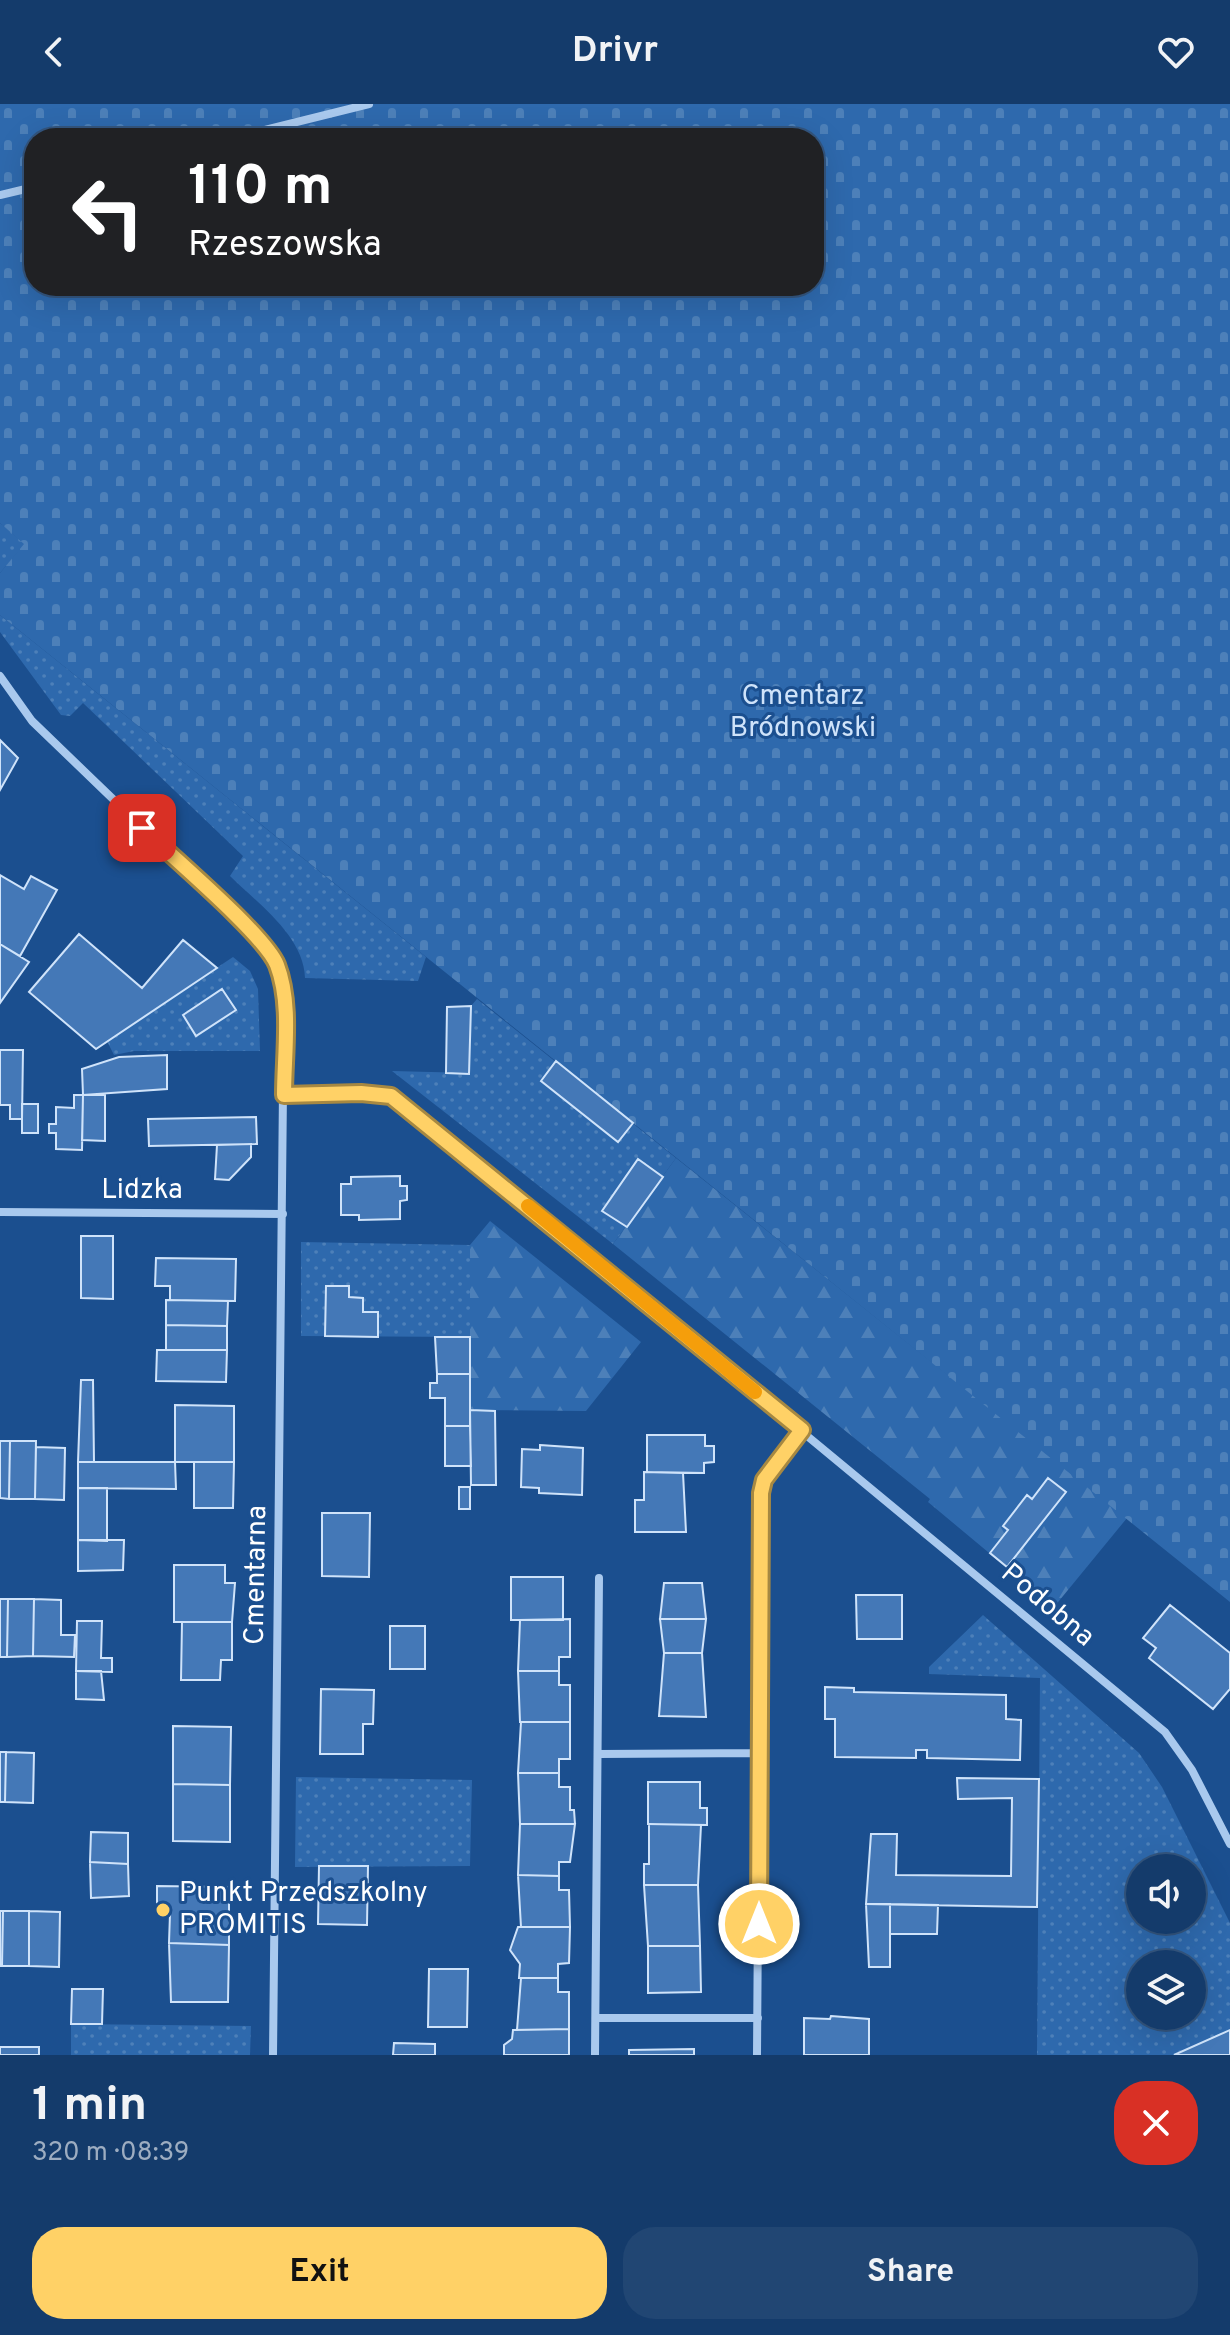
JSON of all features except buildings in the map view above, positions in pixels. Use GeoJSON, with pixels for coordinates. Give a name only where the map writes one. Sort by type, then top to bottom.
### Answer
{"type":"FeatureCollection","features":[{"type":"Feature","properties":{"kind":"street"},"geometry":{"type":"LineString","coordinates":[[272,128],[369,104]]}},
{"type":"Feature","properties":{"kind":"street"},"geometry":{"type":"LineString","coordinates":[[0,195],[24,189]]}},
{"type":"Feature","properties":{"kind":"street","name":"Cmentarna"},"geometry":{"type":"LineString","coordinates":[[0,676],[32,721],[253,934],[276,963],[284,994],[273,2055]]}},
{"type":"Feature","properties":{"kind":"street","name":"Podobna"},"geometry":{"type":"LineString","coordinates":[[284,1095],[361,1093],[391,1096],[802,1430],[1165,1732],[1192,1770],[1230,1844]]}},
{"type":"Feature","properties":{"kind":"street","name":"Lidzka"},"geometry":{"type":"LineString","coordinates":[[0,1212],[283,1214]]}},
{"type":"Feature","properties":{"kind":"street"},"geometry":{"type":"LineString","coordinates":[[757,2055],[761,1493],[764,1480],[802,1430]]}},
{"type":"Feature","properties":{"kind":"street"},"geometry":{"type":"LineString","coordinates":[[595,2055],[599,1578]]}},
{"type":"Feature","properties":{"kind":"street"},"geometry":{"type":"LineString","coordinates":[[598,1754],[761,1753]]}},
{"type":"Feature","properties":{"kind":"street"},"geometry":{"type":"LineString","coordinates":[[596,2018],[758,2018]]}},
{"type":"Feature","properties":{"kind":"green space","name":"Cmentarz Bródnowski"},"geometry":{"type":"Polygon","coordinates":[[[0,104],[1230,104],[1230,1602],[0,615],[0,573],[24,544],[0,523],[0,104]]]}},
{"type":"Feature","properties":{"kind":"green space"},"geometry":{"type":"Polygon","coordinates":[[[0,523],[25,544],[0,573],[0,523]]]}},
{"type":"Feature","properties":{"kind":"green space"},"geometry":{"type":"Polygon","coordinates":[[[0,615],[426,957],[418,981],[305,978],[303,963],[288,934],[230,876],[243,856],[83,703],[70,716],[61,715],[0,632],[0,615]]]}},
{"type":"Feature","properties":{"kind":"green space"},"geometry":{"type":"Polygon","coordinates":[[[233,957],[250,971],[258,989],[260,1051],[134,1051],[114,1055],[107,1041],[233,957]]]}},
{"type":"Feature","properties":{"kind":"green space"},"geometry":{"type":"Polygon","coordinates":[[[477,999],[676,1158],[613,1244],[392,1071],[469,1073],[471,1006],[477,999]]]}},
{"type":"Feature","properties":{"kind":"green space"},"geometry":{"type":"Polygon","coordinates":[[[676,1158],[1127,1518],[1054,1607],[928,1502],[930,1499],[613,1244],[676,1158]]]}},
{"type":"Feature","properties":{"kind":"green space"},"geometry":{"type":"Polygon","coordinates":[[[490,1221],[641,1342],[586,1411],[470,1410],[470,1245],[490,1221]]]}},
{"type":"Feature","properties":{"kind":"green space"},"geometry":{"type":"Polygon","coordinates":[[[301,1242],[470,1245],[470,1337],[301,1336],[301,1242]]]}},
{"type":"Feature","properties":{"kind":"green space"},"geometry":{"type":"Polygon","coordinates":[[[983,1615],[1139,1753],[1162,1787],[1196,1854],[1126,1854],[1126,1934],[1206,1934],[1206,1875],[1230,1923],[1230,2030],[1174,2055],[1037,2055],[1040,1678],[929,1674],[929,1667],[983,1615]]]}},
{"type":"Feature","properties":{"kind":"green space"},"geometry":{"type":"Polygon","coordinates":[[[296,1777],[472,1780],[470,1866],[295,1867],[296,1777]]]}},
{"type":"Feature","properties":{"kind":"green space"},"geometry":{"type":"Polygon","coordinates":[[[71,2024],[251,2026],[250,2055],[71,2055],[71,2024]]]}},
{"type":"Feature","properties":{"kind":"slow traffic"},"geometry":{"type":"LineString","coordinates":[[528,1206],[755,1392]]}},
{"type":"Feature","properties":{"kind":"place","name":"Punkt Przedszkolny PROMITIS"},"geometry":{"type":"Point","coordinates":[163,1910]}},
{"type":"Feature","properties":{"kind":"route"},"geometry":{"type":"LineString","coordinates":[[142,828],[253,934],[276,963],[284,994],[284,1095],[361,1093],[391,1096],[802,1430],[773,1466],[764,1480],[761,1493],[759,1924]]}}]}
